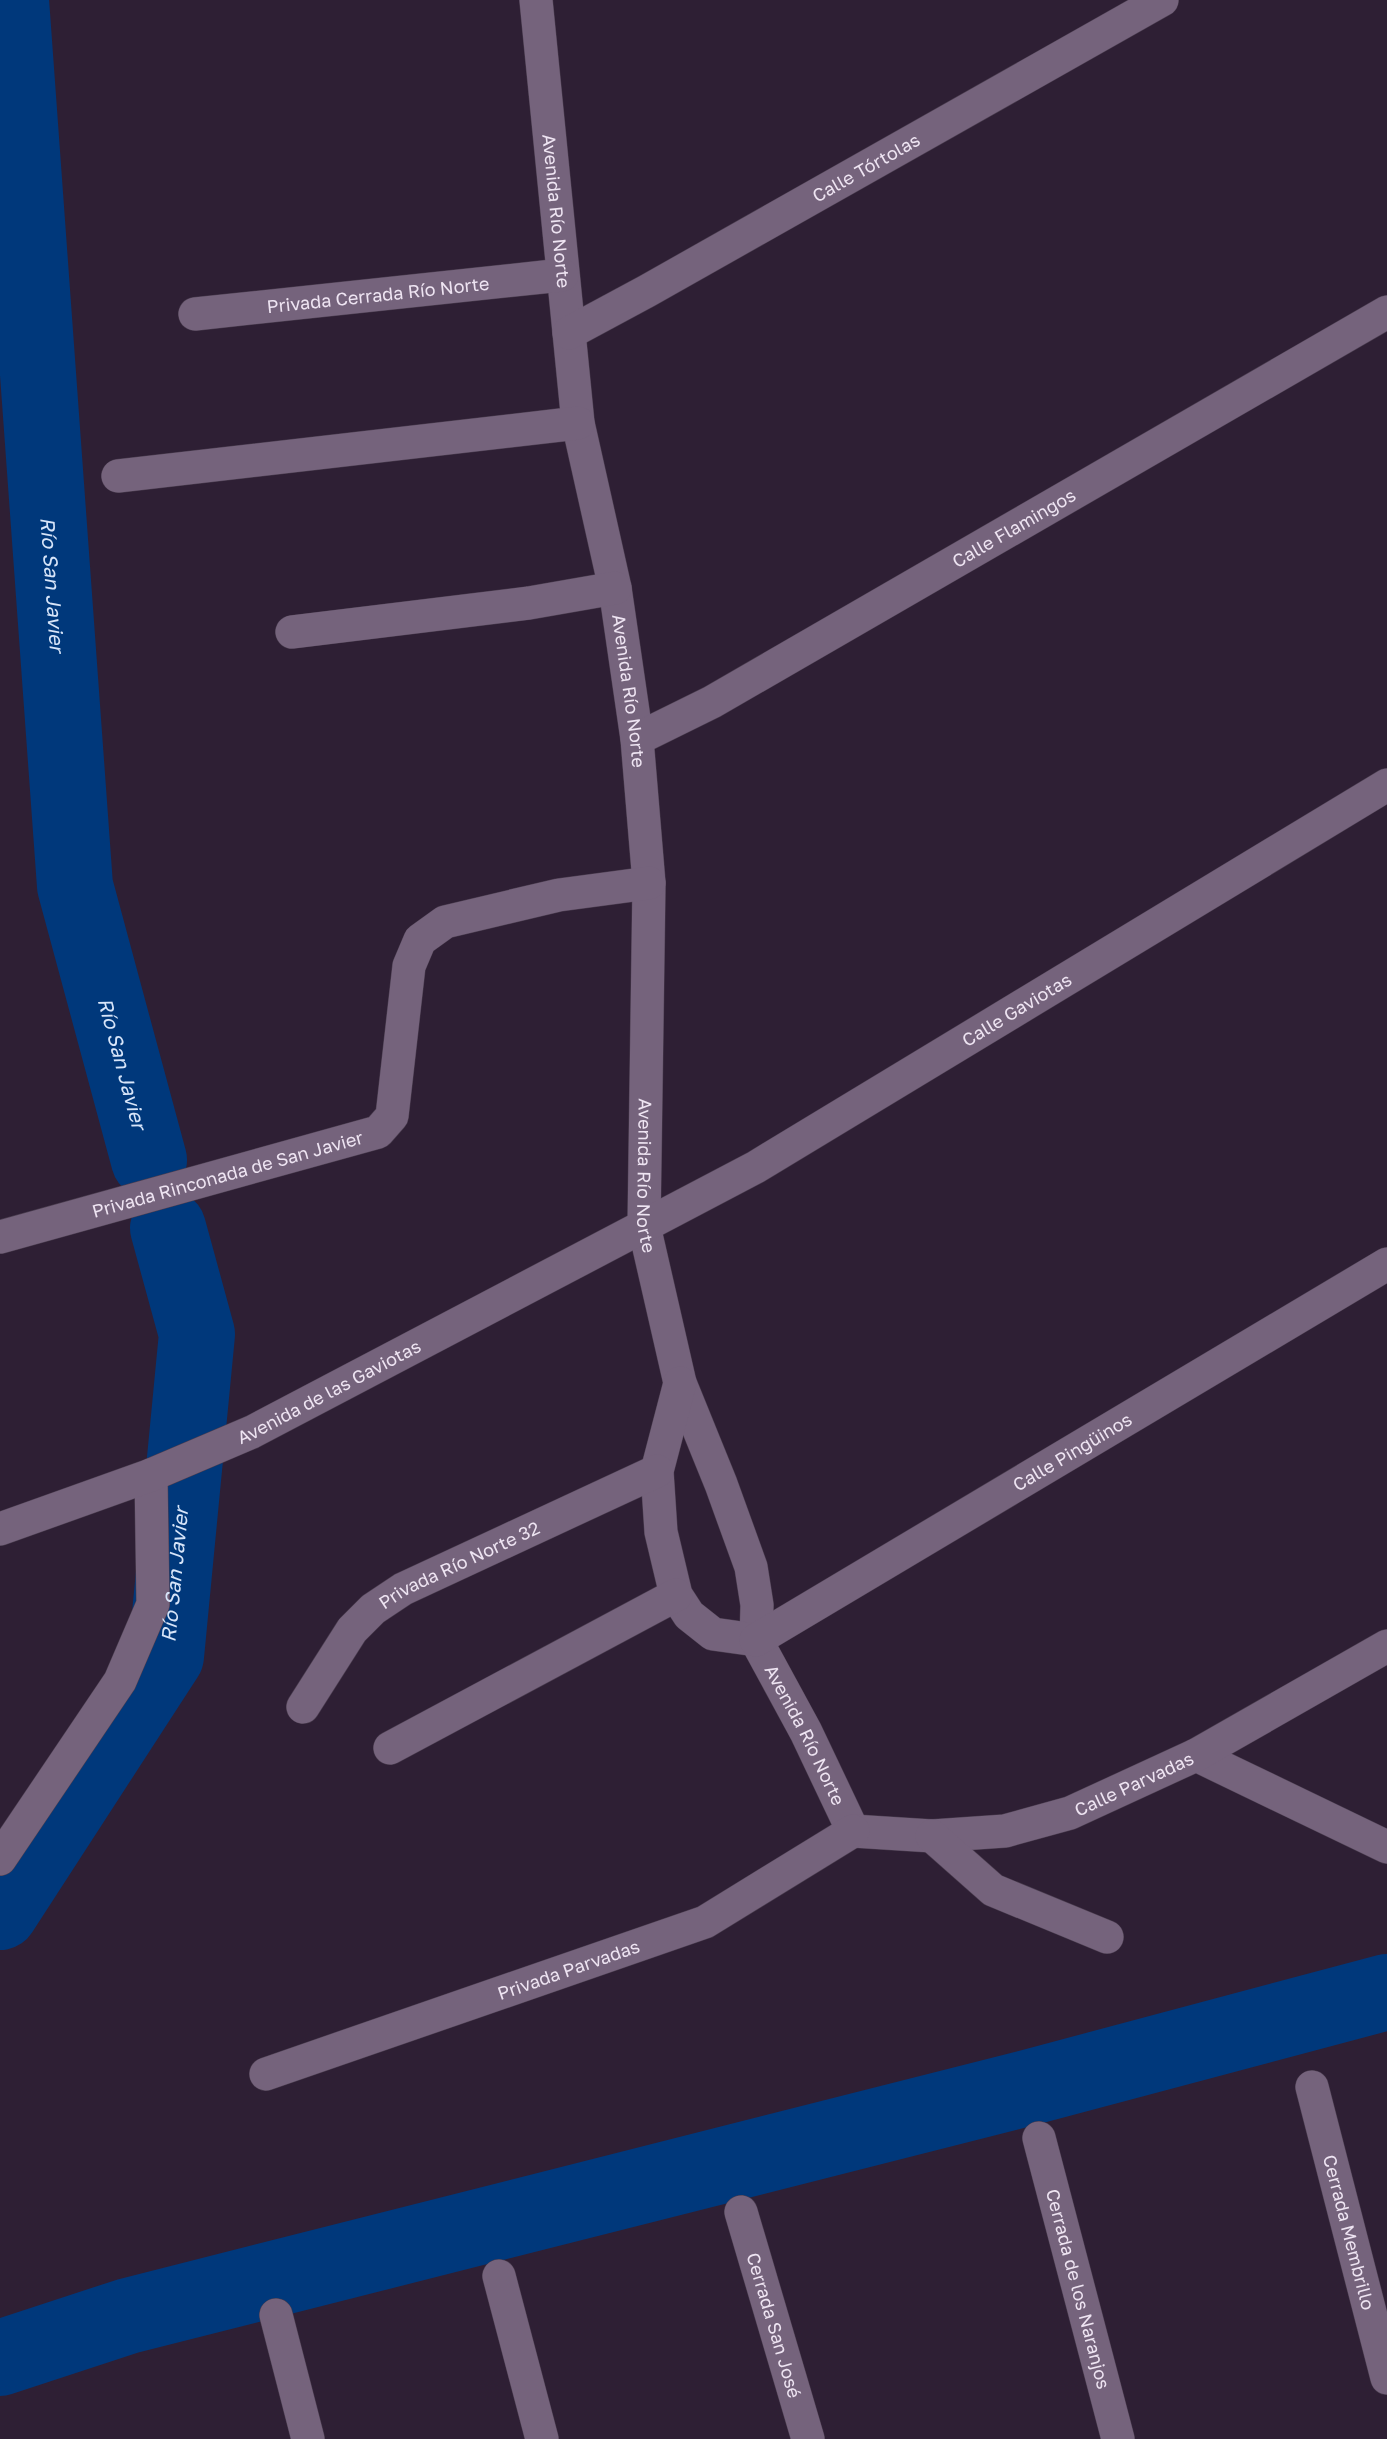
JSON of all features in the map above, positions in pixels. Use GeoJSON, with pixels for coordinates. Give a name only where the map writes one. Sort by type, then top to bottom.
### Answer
{"type":"FeatureCollection","features":[{"type":"Feature","properties":{"kind":"street","name":"Avenida Río Norte"},"geometry":{"type":"LineString","coordinates":[[536,0],[578,423],[615,588],[637,739],[648,883],[644,1226],[680,1383],[721,1484],[751,1567],[758,1605],[756,1640],[806,1732],[853,1831]]}},
{"type":"Feature","properties":{"kind":"street","name":"Calle Tórtolas"},"geometry":{"type":"LineString","coordinates":[[569,333],[1161,0]]}},
{"type":"Feature","properties":{"kind":"street","name":"Privada Cerrada Río Norte"},"geometry":{"type":"LineString","coordinates":[[195,314],[562,275]]}},
{"type":"Feature","properties":{"kind":"street","name":"Calle Flamingos"},"geometry":{"type":"LineString","coordinates":[[637,739],[712,702],[1387,312]]}},
{"type":"Feature","properties":{"kind":"street"},"geometry":{"type":"LineString","coordinates":[[118,476],[578,423]]}},
{"type":"Feature","properties":{"kind":"street"},"geometry":{"type":"LineString","coordinates":[[292,632],[529,603],[615,588]]}},
{"type":"Feature","properties":{"kind":"street","name":"Calle Gaviotas"},"geometry":{"type":"LineString","coordinates":[[644,1226],[756,1167],[1387,785]]}},
{"type":"Feature","properties":{"kind":"street","name":"Privada Rinconada de San Javier"},"geometry":{"type":"LineString","coordinates":[[0,1237],[378,1132],[392,1116],[409,966],[420,939],[445,922],[560,895],[648,883]]}},
{"type":"Feature","properties":{"kind":"street","name":"Avenida de las Gaviotas"},"geometry":{"type":"LineString","coordinates":[[0,1529],[160,1471],[252,1432],[644,1226]]}},
{"type":"Feature","properties":{"kind":"street","name":"Calle Pingüinos"},"geometry":{"type":"LineString","coordinates":[[756,1640],[1387,1264]]}},
{"type":"Feature","properties":{"kind":"street","name":"Avenida Río Norte"},"geometry":{"type":"LineString","coordinates":[[680,1383],[657,1471],[661,1532],[676,1595],[689,1615],[713,1634],[756,1640]]}},
{"type":"Feature","properties":{"kind":"street"},"geometry":{"type":"LineString","coordinates":[[0,1859],[120,1681],[153,1604],[160,1471]]}},
{"type":"Feature","properties":{"kind":"street","name":"Privada Río Norte 32"},"geometry":{"type":"LineString","coordinates":[[303,1707],[352,1630],[373,1609],[404,1589],[657,1471]]}},
{"type":"Feature","properties":{"kind":"street"},"geometry":{"type":"LineString","coordinates":[[390,1748],[676,1595]]}},
{"type":"Feature","properties":{"kind":"street","name":"Calle Parvadas"},"geometry":{"type":"LineString","coordinates":[[853,1831],[932,1836],[1005,1831],[1070,1813],[1196,1755],[1387,1646]]}},
{"type":"Feature","properties":{"kind":"street"},"geometry":{"type":"LineString","coordinates":[[1196,1755],[1387,1847]]}},
{"type":"Feature","properties":{"kind":"street","name":"Privada Parvadas"},"geometry":{"type":"LineString","coordinates":[[266,2074],[705,1922],[853,1831]]}},
{"type":"Feature","properties":{"kind":"street"},"geometry":{"type":"LineString","coordinates":[[932,1836],[993,1890],[1107,1937]]}},
{"type":"Feature","properties":{"kind":"street","name":"Cerrada Membrillo"},"geometry":{"type":"LineString","coordinates":[[1312,2087],[1387,2378]]}},
{"type":"Feature","properties":{"kind":"street","name":"Cerrada de los Naranjos"},"geometry":{"type":"LineString","coordinates":[[1039,2138],[1118,2439]]}},
{"type":"Feature","properties":{"kind":"street","name":"Cerrada San José"},"geometry":{"type":"LineString","coordinates":[[741,2212],[808,2439]]}},
{"type":"Feature","properties":{"kind":"street"},"geometry":{"type":"LineString","coordinates":[[499,2276],[542,2439]]}},
{"type":"Feature","properties":{"kind":"street"},"geometry":{"type":"LineString","coordinates":[[276,2315],[308,2439]]}},
{"type":"Feature","properties":{"kind":"waterway","name":"Río San Javier"},"geometry":{"type":"LineString","coordinates":[[11,0],[75,886],[149,1160]]}},
{"type":"Feature","properties":{"kind":"waterway","name":"Río San Javier"},"geometry":{"type":"LineString","coordinates":[[0,1912],[166,1656],[197,1334],[168,1228]]}},
{"type":"Feature","properties":{"kind":"waterway"},"geometry":{"type":"LineString","coordinates":[[0,2358],[128,2316],[1027,2088],[1387,1992]]}}]}
